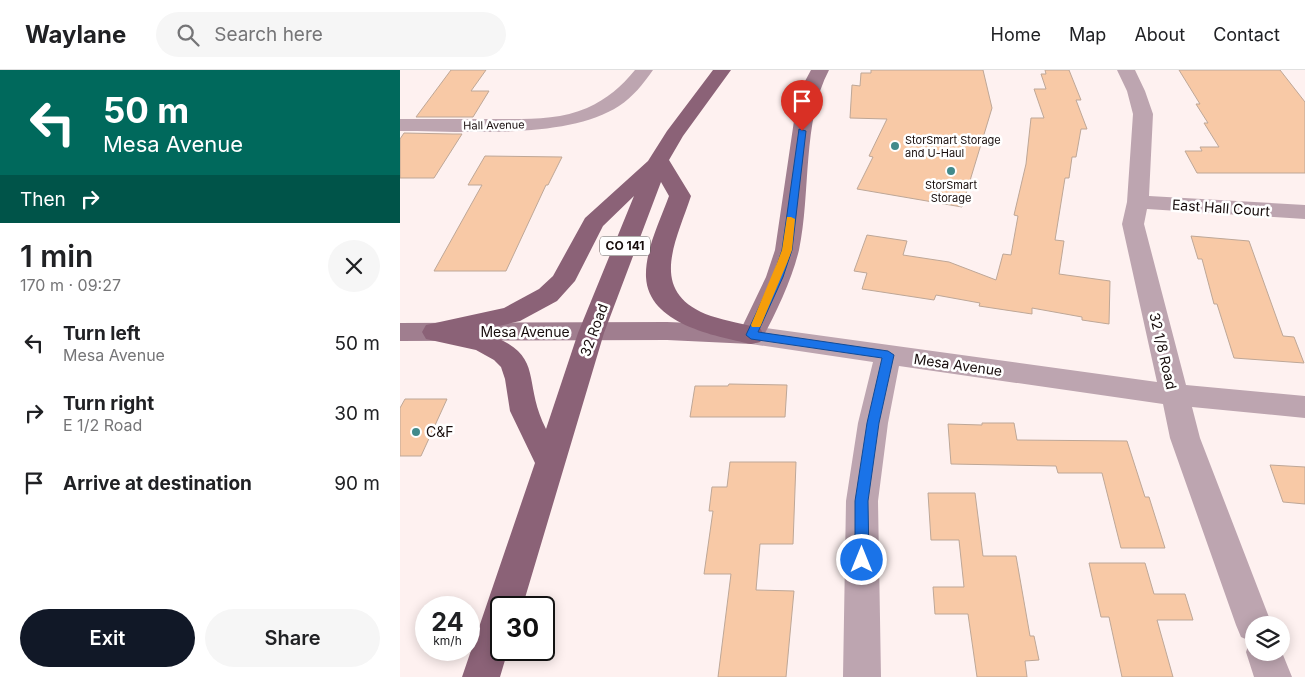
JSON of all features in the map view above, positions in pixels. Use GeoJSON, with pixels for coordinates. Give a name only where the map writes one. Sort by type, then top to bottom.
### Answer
{"type":"FeatureCollection","features":[{"type":"Feature","properties":{"kind":"main road","name":"32 Road"},"geometry":{"type":"LineString","coordinates":[[508,596],[592,333],[659,160],[674,135],[722,70]]}},
{"type":"Feature","properties":{"kind":"main road"},"geometry":{"type":"LineString","coordinates":[[435,332],[511,315],[548,295],[563,280],[593,223],[659,160],[680,196],[659,259],[658,283],[664,298],[676,309],[699,322],[751,335]]}},
{"type":"Feature","properties":{"kind":"main road"},"geometry":{"type":"LineString","coordinates":[[435,332],[478,341],[495,347],[508,356],[516,368],[523,410],[550,463]]}},
{"type":"Feature","properties":{"kind":"main road"},"geometry":{"type":"LineString","coordinates":[[481,677],[490,649]]}},
{"type":"Feature","properties":{"kind":"street","name":"Hall Avenue"},"geometry":{"type":"LineString","coordinates":[[400,125],[558,123],[588,115],[616,101],[634,85],[644,70]]}},
{"type":"Feature","properties":{"kind":"street"},"geometry":{"type":"LineString","coordinates":[[751,335],[778,277],[787,250],[806,105],[813,83],[820,70]]}},
{"type":"Feature","properties":{"kind":"street","name":"32 1/8 Road"},"geometry":{"type":"LineString","coordinates":[[1126,70],[1136,90],[1143,114],[1138,202],[1133,224],[1185,438],[1251,616]]}},
{"type":"Feature","properties":{"kind":"street","name":"East Hall Court"},"geometry":{"type":"LineString","coordinates":[[1138,202],[1305,212]]}},
{"type":"Feature","properties":{"kind":"street","name":"Mesa Avenue"},"geometry":{"type":"LineString","coordinates":[[400,332],[592,333],[667,331],[751,335],[1174,395],[1305,407]]}},
{"type":"Feature","properties":{"kind":"street"},"geometry":{"type":"LineString","coordinates":[[862,677],[862,501],[873,423],[888,355]]}},
{"type":"Feature","properties":{"kind":"street"},"geometry":{"type":"LineString","coordinates":[[1267,661],[1273,677]]}},
{"type":"Feature","properties":{"kind":"building"},"geometry":{"type":"Polygon","coordinates":[[[451,70],[486,70],[471,91],[489,91],[473,117],[416,117],[451,70]]]}},
{"type":"Feature","properties":{"kind":"building"},"geometry":{"type":"Polygon","coordinates":[[[871,70],[983,70],[992,108],[962,207],[857,189],[873,157],[869,156],[887,119],[850,118],[852,85],[860,86],[861,73],[871,73],[871,70]]]}},
{"type":"Feature","properties":{"kind":"building"},"geometry":{"type":"Polygon","coordinates":[[[1045,70],[1069,70],[1081,100],[1076,100],[1087,129],[1081,129],[1076,157],[1072,157],[1069,178],[1065,178],[1055,240],[1064,241],[1059,274],[1110,281],[1109,324],[1082,320],[1082,317],[1032,308],[1032,314],[979,306],[980,303],[936,295],[934,300],[862,289],[867,273],[854,271],[867,235],[907,241],[903,255],[949,262],[996,280],[1003,254],[1011,255],[1018,216],[1014,215],[1026,164],[1031,118],[1044,118],[1034,89],[1046,89],[1041,74],[1046,74],[1045,70]]]}},
{"type":"Feature","properties":{"kind":"building"},"geometry":{"type":"Polygon","coordinates":[[[1179,70],[1280,70],[1305,102],[1305,173],[1197,173],[1185,151],[1202,151],[1200,147],[1219,147],[1204,123],[1208,123],[1196,104],[1200,104],[1179,70]]]}},
{"type":"Feature","properties":{"kind":"building"},"geometry":{"type":"Polygon","coordinates":[[[404,133],[462,134],[434,178],[400,178],[400,139],[404,133]]]}},
{"type":"Feature","properties":{"kind":"building"},"geometry":{"type":"Polygon","coordinates":[[[485,156],[562,157],[548,185],[546,185],[506,271],[434,271],[482,185],[468,185],[485,156]]]}},
{"type":"Feature","properties":{"kind":"building"},"geometry":{"type":"Polygon","coordinates":[[[1191,236],[1249,241],[1283,336],[1294,337],[1304,363],[1234,358],[1217,304],[1214,304],[1202,259],[1198,259],[1191,236]]]}},
{"type":"Feature","properties":{"kind":"building"},"geometry":{"type":"Polygon","coordinates":[[[729,384],[787,385],[785,417],[690,417],[695,386],[728,386],[729,384]]]}},
{"type":"Feature","properties":{"kind":"building","name":"C&F"},"geometry":{"type":"Polygon","coordinates":[[[405,399],[447,399],[421,456],[400,456],[400,408],[405,399]]]}},
{"type":"Feature","properties":{"kind":"building"},"geometry":{"type":"Polygon","coordinates":[[[982,423],[1014,423],[1017,440],[1127,441],[1145,497],[1149,497],[1165,548],[1121,548],[1102,473],[1058,473],[1056,466],[951,464],[948,424],[982,425],[982,423]]]}},
{"type":"Feature","properties":{"kind":"building"},"geometry":{"type":"Polygon","coordinates":[[[730,462],[796,462],[793,544],[760,544],[756,590],[794,591],[786,677],[718,677],[731,574],[704,574],[713,511],[709,511],[712,487],[727,487],[730,462]]]}},
{"type":"Feature","properties":{"kind":"building"},"geometry":{"type":"Polygon","coordinates":[[[1270,465],[1305,467],[1305,504],[1283,502],[1270,465]]]}},
{"type":"Feature","properties":{"kind":"building"},"geometry":{"type":"Polygon","coordinates":[[[928,493],[975,493],[983,556],[1016,556],[1030,636],[1034,636],[1039,660],[1025,661],[1027,677],[977,677],[968,614],[935,614],[933,587],[964,587],[959,540],[931,540],[928,493]]]}},
{"type":"Feature","properties":{"kind":"building"},"geometry":{"type":"Polygon","coordinates":[[[1089,563],[1145,563],[1154,594],[1185,594],[1193,620],[1157,620],[1173,677],[1122,677],[1109,617],[1101,617],[1089,563]]]}},
{"type":"Feature","properties":{"kind":"slow traffic"},"geometry":{"type":"LineString","coordinates":[[756,325],[778,277],[787,250],[791,219]]}},
{"type":"Feature","properties":{"kind":"place","name":"StorSmart Storage and U-Haul"},"geometry":{"type":"Point","coordinates":[895,146]}},
{"type":"Feature","properties":{"kind":"place","name":"StorSmart Storage"},"geometry":{"type":"Point","coordinates":[951,171]}},
{"type":"Feature","properties":{"kind":"place","name":"C&F"},"geometry":{"type":"Point","coordinates":[416,432]}},
{"type":"Feature","properties":{"kind":"route"},"geometry":{"type":"LineString","coordinates":[[802,131],[787,250],[778,277],[751,335],[888,355],[873,423],[862,501],[862,560]]}}]}
